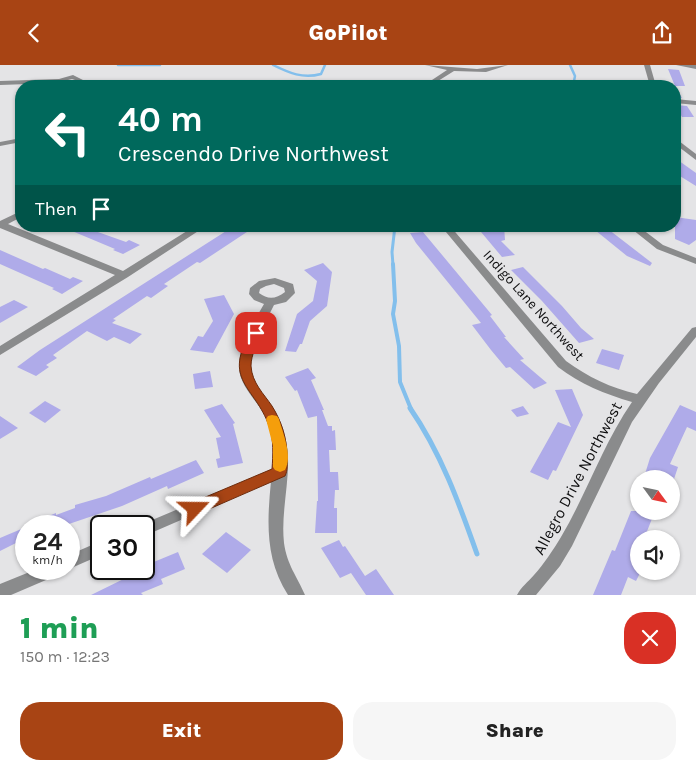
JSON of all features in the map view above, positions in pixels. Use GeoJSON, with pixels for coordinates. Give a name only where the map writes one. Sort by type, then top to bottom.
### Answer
{"type":"FeatureCollection","features":[{"type":"Feature","properties":{"kind":"street"},"geometry":{"type":"LineString","coordinates":[[428,65],[452,70],[483,71],[505,65]]}},
{"type":"Feature","properties":{"kind":"street"},"geometry":{"type":"LineString","coordinates":[[647,65],[652,80]]}},
{"type":"Feature","properties":{"kind":"street"},"geometry":{"type":"LineString","coordinates":[[679,65],[696,67]]}},
{"type":"Feature","properties":{"kind":"street"},"geometry":{"type":"LineString","coordinates":[[436,80],[452,70]]}},
{"type":"Feature","properties":{"kind":"street"},"geometry":{"type":"LineString","coordinates":[[0,83],[15,82]]}},
{"type":"Feature","properties":{"kind":"street"},"geometry":{"type":"LineString","coordinates":[[681,102],[696,103]]}},
{"type":"Feature","properties":{"kind":"street"},"geometry":{"type":"LineString","coordinates":[[0,144],[15,140]]}},
{"type":"Feature","properties":{"kind":"street"},"geometry":{"type":"LineString","coordinates":[[681,145],[696,157]]}},
{"type":"Feature","properties":{"kind":"street"},"geometry":{"type":"LineString","coordinates":[[0,224],[15,217]]}},
{"type":"Feature","properties":{"kind":"street"},"geometry":{"type":"LineString","coordinates":[[0,224],[15,230]]}},
{"type":"Feature","properties":{"kind":"street"},"geometry":{"type":"LineString","coordinates":[[19,232],[124,275]]}},
{"type":"Feature","properties":{"kind":"street"},"geometry":{"type":"LineString","coordinates":[[0,351],[192,232]]}},
{"type":"Feature","properties":{"kind":"street","name":"Indigo Lane Northwest"},"geometry":{"type":"LineString","coordinates":[[450,232],[562,364],[596,386],[617,394],[639,399]]}},
{"type":"Feature","properties":{"kind":"street"},"geometry":{"type":"LineString","coordinates":[[640,232],[660,247],[696,261]]}},
{"type":"Feature","properties":{"kind":"street"},"geometry":{"type":"LineString","coordinates":[[270,302],[248,349],[245,367],[250,385],[268,409],[276,427],[280,446],[280,472],[274,527],[278,558],[290,586],[297,595]]}},
{"type":"Feature","properties":{"kind":"street","name":"Allegro Drive Northwest"},"geometry":{"type":"LineString","coordinates":[[526,595],[554,563],[619,434],[639,399],[696,330]]}},
{"type":"Feature","properties":{"kind":"street"},"geometry":{"type":"LineString","coordinates":[[155,525],[280,472]]}},
{"type":"Feature","properties":{"kind":"street"},"geometry":{"type":"LineString","coordinates":[[0,592],[28,580]]}},
{"type":"Feature","properties":{"kind":"building"},"geometry":{"type":"Polygon","coordinates":[[[668,69],[679,70],[685,86],[681,86],[681,80],[673,80],[668,69]]]}},
{"type":"Feature","properties":{"kind":"building"},"geometry":{"type":"Polygon","coordinates":[[[681,106],[687,106],[694,117],[682,117],[681,106]]]}},
{"type":"Feature","properties":{"kind":"building"},"geometry":{"type":"Polygon","coordinates":[[[681,162],[696,173],[696,186],[681,177],[681,162]]]}},
{"type":"Feature","properties":{"kind":"building"},"geometry":{"type":"Polygon","coordinates":[[[681,218],[696,220],[696,240],[689,245],[675,239],[675,232],[681,232],[681,218]]]}},
{"type":"Feature","properties":{"kind":"building"},"geometry":{"type":"Polygon","coordinates":[[[74,232],[98,232],[126,242],[129,240],[140,245],[123,254],[113,250],[115,249],[74,232]]]}},
{"type":"Feature","properties":{"kind":"building"},"geometry":{"type":"Polygon","coordinates":[[[225,232],[247,232],[164,284],[168,286],[151,298],[147,296],[113,319],[116,320],[112,323],[142,334],[130,344],[114,337],[107,341],[87,331],[53,355],[57,358],[46,365],[49,367],[36,376],[17,367],[40,350],[225,232]]]}},
{"type":"Feature","properties":{"kind":"building"},"geometry":{"type":"Polygon","coordinates":[[[423,232],[492,315],[490,316],[506,337],[504,337],[524,359],[520,360],[547,383],[534,389],[510,367],[506,368],[491,350],[472,325],[481,323],[410,233],[423,232]]]}},
{"type":"Feature","properties":{"kind":"building"},"geometry":{"type":"Polygon","coordinates":[[[481,232],[504,232],[505,240],[501,241],[515,255],[502,257],[481,232]]]}},
{"type":"Feature","properties":{"kind":"building"},"geometry":{"type":"Polygon","coordinates":[[[597,232],[612,232],[652,263],[650,266],[627,256],[597,232]]]}},
{"type":"Feature","properties":{"kind":"building"},"geometry":{"type":"Polygon","coordinates":[[[0,250],[43,269],[45,268],[70,279],[73,277],[83,281],[62,294],[52,289],[54,288],[0,264],[0,250]]]}},
{"type":"Feature","properties":{"kind":"building"},"geometry":{"type":"Polygon","coordinates":[[[323,263],[332,272],[327,306],[310,321],[302,344],[300,344],[296,352],[285,351],[297,314],[313,301],[317,281],[304,270],[323,263]]]}},
{"type":"Feature","properties":{"kind":"building"},"geometry":{"type":"Polygon","coordinates":[[[523,267],[581,328],[594,339],[579,343],[542,301],[511,270],[523,267]]]}},
{"type":"Feature","properties":{"kind":"building"},"geometry":{"type":"Polygon","coordinates":[[[224,295],[234,314],[213,353],[190,350],[198,336],[203,337],[213,321],[204,299],[224,295]]]}},
{"type":"Feature","properties":{"kind":"building"},"geometry":{"type":"Polygon","coordinates":[[[14,300],[28,307],[0,323],[0,307],[14,300]]]}},
{"type":"Feature","properties":{"kind":"building"},"geometry":{"type":"Polygon","coordinates":[[[602,349],[624,355],[619,370],[596,363],[602,349]]]}},
{"type":"Feature","properties":{"kind":"building"},"geometry":{"type":"Polygon","coordinates":[[[308,368],[316,378],[311,380],[324,410],[322,410],[328,426],[332,426],[332,431],[335,430],[336,450],[329,450],[330,472],[338,472],[339,490],[335,490],[334,508],[337,508],[337,533],[315,533],[318,501],[317,416],[308,418],[297,390],[295,391],[285,377],[308,368]]]}},
{"type":"Feature","properties":{"kind":"building"},"geometry":{"type":"Polygon","coordinates":[[[210,371],[213,387],[195,389],[193,374],[210,371]]]}},
{"type":"Feature","properties":{"kind":"building"},"geometry":{"type":"Polygon","coordinates":[[[572,389],[583,415],[556,471],[553,470],[548,480],[530,472],[558,422],[571,427],[555,390],[572,389]]]}},
{"type":"Feature","properties":{"kind":"building"},"geometry":{"type":"Polygon","coordinates":[[[45,401],[61,410],[45,423],[29,413],[45,401]]]}},
{"type":"Feature","properties":{"kind":"building"},"geometry":{"type":"Polygon","coordinates":[[[222,404],[235,423],[233,424],[243,463],[218,468],[216,459],[220,458],[216,438],[221,437],[204,410],[222,404]]]}},
{"type":"Feature","properties":{"kind":"building"},"geometry":{"type":"Polygon","coordinates":[[[680,405],[696,412],[696,431],[687,427],[670,464],[678,467],[677,470],[646,470],[650,458],[680,405]]]}},
{"type":"Feature","properties":{"kind":"building"},"geometry":{"type":"Polygon","coordinates":[[[523,406],[529,414],[517,417],[511,410],[523,406]]]}},
{"type":"Feature","properties":{"kind":"building"},"geometry":{"type":"Polygon","coordinates":[[[0,416],[18,428],[0,439],[0,416]]]}},
{"type":"Feature","properties":{"kind":"building"},"geometry":{"type":"Polygon","coordinates":[[[196,460],[204,473],[168,489],[167,486],[122,506],[90,515],[90,517],[80,520],[80,515],[56,515],[75,508],[75,505],[106,496],[150,477],[151,479],[196,460]]]}},
{"type":"Feature","properties":{"kind":"building"},"geometry":{"type":"Polygon","coordinates":[[[630,514],[630,520],[651,520],[648,530],[630,530],[630,578],[628,577],[621,595],[593,595],[612,550],[615,551],[630,514]]]}},
{"type":"Feature","properties":{"kind":"building"},"geometry":{"type":"Polygon","coordinates":[[[15,532],[15,544],[0,551],[0,538],[15,532]]]}},
{"type":"Feature","properties":{"kind":"building"},"geometry":{"type":"Polygon","coordinates":[[[226,532],[251,550],[227,573],[202,554],[226,532]]]}},
{"type":"Feature","properties":{"kind":"building"},"geometry":{"type":"Polygon","coordinates":[[[339,540],[365,576],[376,569],[394,595],[366,595],[351,573],[340,578],[321,548],[339,540]]]}},
{"type":"Feature","properties":{"kind":"building"},"geometry":{"type":"Polygon","coordinates":[[[178,552],[185,569],[161,579],[163,584],[141,593],[143,595],[91,595],[122,580],[155,580],[155,561],[178,552]]]}},
{"type":"Feature","properties":{"kind":"waterway"},"geometry":{"type":"LineString","coordinates":[[118,65],[160,65]]}},
{"type":"Feature","properties":{"kind":"waterway"},"geometry":{"type":"LineString","coordinates":[[273,65],[290,73],[308,76],[321,74],[325,65]]}},
{"type":"Feature","properties":{"kind":"waterway"},"geometry":{"type":"LineString","coordinates":[[570,65],[575,76],[574,80]]}},
{"type":"Feature","properties":{"kind":"waterway"},"geometry":{"type":"LineString","coordinates":[[393,265],[392,252],[394,232]]}},
{"type":"Feature","properties":{"kind":"waterway"},"geometry":{"type":"LineString","coordinates":[[393,264],[395,301],[393,314],[399,346],[400,382],[411,409]]}},
{"type":"Feature","properties":{"kind":"waterway"},"geometry":{"type":"LineString","coordinates":[[410,408],[440,461],[456,497],[477,554]]}},
{"type":"Feature","properties":{"kind":"slow traffic"},"geometry":{"type":"LineString","coordinates":[[272,419],[276,427],[280,446],[280,467]]}},
{"type":"Feature","properties":{"kind":"route"},"geometry":{"type":"LineString","coordinates":[[195,509],[280,472],[280,446],[276,427],[268,409],[250,385],[245,367],[248,349],[256,333]]}}]}
